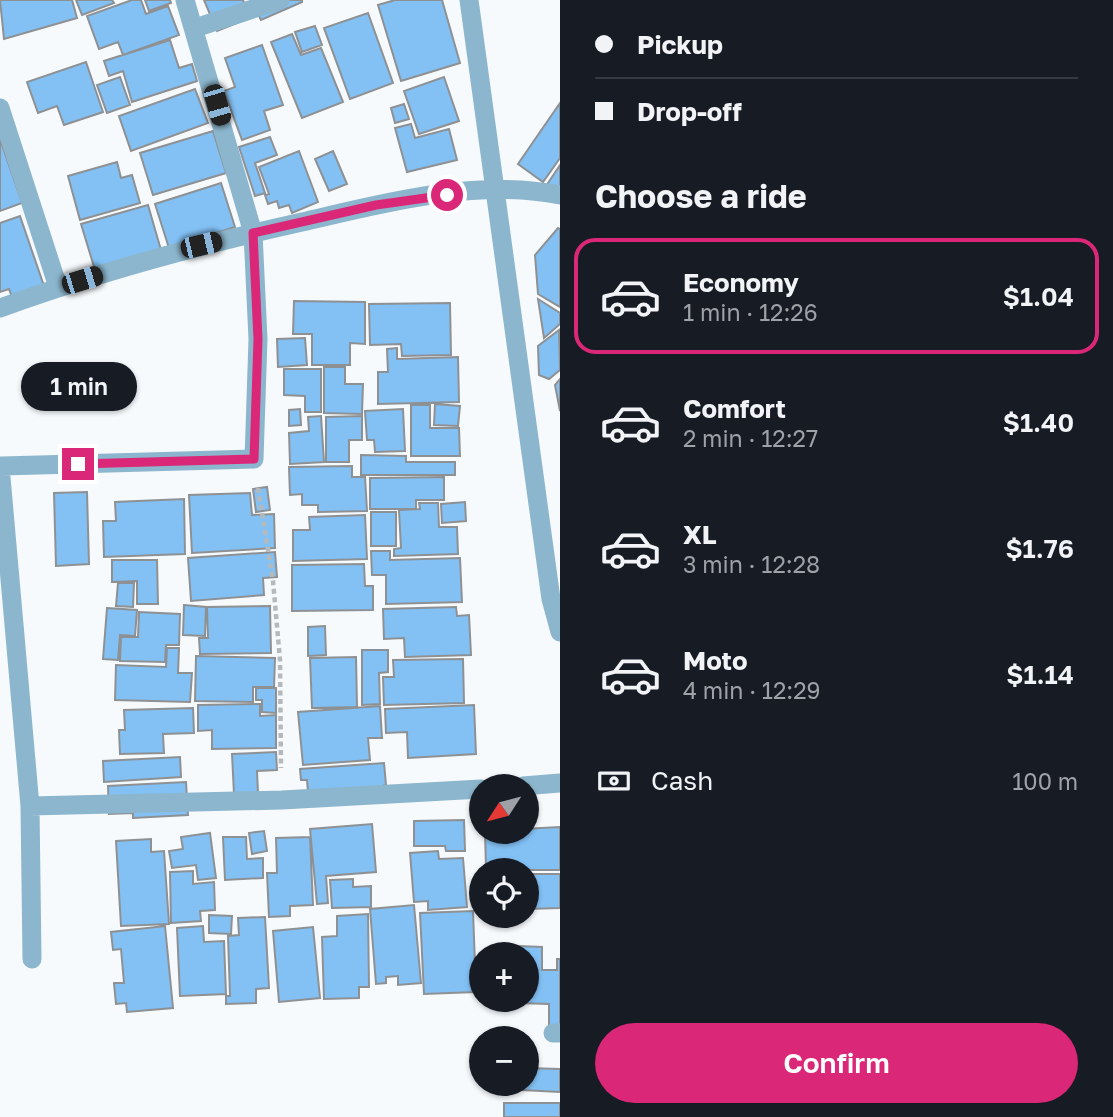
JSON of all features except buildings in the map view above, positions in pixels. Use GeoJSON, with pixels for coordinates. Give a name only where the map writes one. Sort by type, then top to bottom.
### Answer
{"type":"FeatureCollection","features":[{"type":"Feature","properties":{"kind":"street"},"geometry":{"type":"LineString","coordinates":[[32,960],[30,806],[1,466],[254,459],[258,339],[253,233],[185,0]]}},
{"type":"Feature","properties":{"kind":"street"},"geometry":{"type":"LineString","coordinates":[[195,28],[280,0]]}},
{"type":"Feature","properties":{"kind":"street"},"geometry":{"type":"LineString","coordinates":[[469,0],[551,599],[560,632]]}},
{"type":"Feature","properties":{"kind":"street"},"geometry":{"type":"LineString","coordinates":[[0,108],[58,287]]}},
{"type":"Feature","properties":{"kind":"street"},"geometry":{"type":"LineString","coordinates":[[0,308],[175,251],[376,205],[495,188],[560,195]]}},
{"type":"Feature","properties":{"kind":"street"},"geometry":{"type":"LineString","coordinates":[[539,785],[560,783]]}},
{"type":"Feature","properties":{"kind":"street"},"geometry":{"type":"LineString","coordinates":[[30,806],[282,800],[469,790]]}},
{"type":"Feature","properties":{"kind":"path"},"geometry":{"type":"LineString","coordinates":[[254,459],[273,581],[280,660],[282,800]]}},
{"type":"Feature","properties":{"kind":"route"},"geometry":{"type":"LineString","coordinates":[[78,464],[254,459],[258,339],[253,233],[376,205],[447,195]]}}]}
